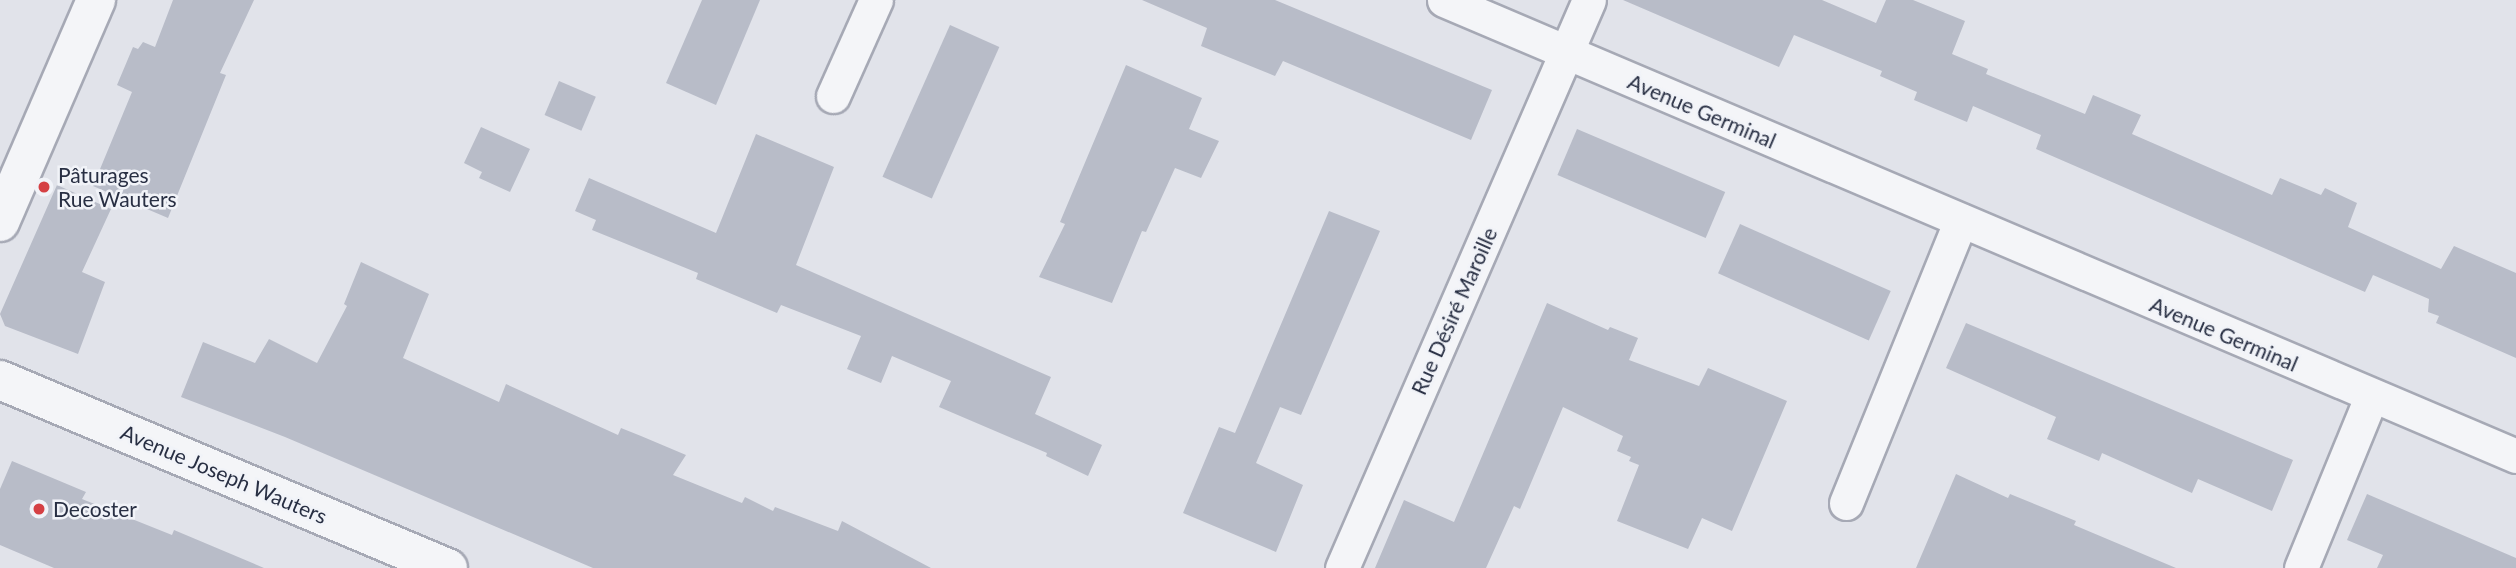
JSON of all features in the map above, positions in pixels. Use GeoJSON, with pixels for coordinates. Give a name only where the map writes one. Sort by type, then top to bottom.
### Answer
{"type":"FeatureCollection","features":[{"type":"Feature","properties":{"kind":"street"},"geometry":{"type":"LineString","coordinates":[[0,222],[96,0]]}},
{"type":"Feature","properties":{"kind":"street"},"geometry":{"type":"LineString","coordinates":[[833,96],[876,0]]}},
{"type":"Feature","properties":{"kind":"street","name":"Avenue Germinal"},"geometry":{"type":"LineString","coordinates":[[1444,0],[2371,397],[2516,456]]}},
{"type":"Feature","properties":{"kind":"street","name":"Rue Désiré Maroille"},"geometry":{"type":"LineString","coordinates":[[1342,568],[1589,0]]}},
{"type":"Feature","properties":{"kind":"street"},"geometry":{"type":"LineString","coordinates":[[1846,503],[1961,220]]}},
{"type":"Feature","properties":{"kind":"street","name":"Avenue Joseph Wauters"},"geometry":{"type":"LineString","coordinates":[[0,380],[448,568]]}},
{"type":"Feature","properties":{"kind":"street"},"geometry":{"type":"LineString","coordinates":[[2301,568],[2371,397]]}},
{"type":"Feature","properties":{"kind":"building"},"geometry":{"type":"Polygon","coordinates":[[[173,0],[254,0],[220,73],[226,75],[168,218],[93,186],[132,92],[117,85],[133,47],[138,49],[143,42],[155,47],[173,0]]]}},
{"type":"Feature","properties":{"kind":"building"},"geometry":{"type":"Polygon","coordinates":[[[702,0],[760,0],[716,105],[666,83],[702,0]]]}},
{"type":"Feature","properties":{"kind":"building"},"geometry":{"type":"Polygon","coordinates":[[[1142,0],[1275,0],[1492,90],[1471,140],[1283,61],[1275,76],[1201,46],[1207,28],[1142,0]]]}},
{"type":"Feature","properties":{"kind":"building"},"geometry":{"type":"Polygon","coordinates":[[[1623,0],[1822,0],[1876,23],[1886,0],[1913,0],[1965,21],[1952,54],[1988,69],[1986,74],[2085,114],[2093,95],[2141,115],[2132,134],[2272,195],[2280,178],[2321,195],[2325,188],[2357,203],[2348,227],[2441,269],[2454,246],[2516,273],[2516,358],[2436,323],[2439,316],[2428,312],[2429,299],[2373,275],[2365,292],[2036,149],[2041,135],[1973,106],[1967,122],[1914,100],[1917,92],[1880,76],[1882,71],[1794,35],[1779,67],[1623,0]]]}},
{"type":"Feature","properties":{"kind":"building"},"geometry":{"type":"Polygon","coordinates":[[[950,25],[999,47],[932,199],[882,177],[950,25]]]}},
{"type":"Feature","properties":{"kind":"building"},"geometry":{"type":"Polygon","coordinates":[[[1126,65],[1202,98],[1189,129],[1219,141],[1201,178],[1175,168],[1146,232],[1142,231],[1112,303],[1039,277],[1065,224],[1060,222],[1126,65]]]}},
{"type":"Feature","properties":{"kind":"building"},"geometry":{"type":"Polygon","coordinates":[[[559,81],[596,97],[581,131],[545,115],[559,81]]]}},
{"type":"Feature","properties":{"kind":"building"},"geometry":{"type":"Polygon","coordinates":[[[481,127],[530,149],[510,192],[479,178],[482,172],[464,163],[481,127]]]}},
{"type":"Feature","properties":{"kind":"building"},"geometry":{"type":"Polygon","coordinates":[[[1577,129],[1725,192],[1706,238],[1557,175],[1577,129]]]}},
{"type":"Feature","properties":{"kind":"building"},"geometry":{"type":"Polygon","coordinates":[[[756,134],[834,167],[796,265],[1051,377],[1035,414],[1102,445],[1088,476],[1046,456],[1047,453],[939,407],[951,381],[892,356],[881,383],[847,369],[861,336],[781,305],[777,313],[696,279],[698,273],[592,230],[596,220],[575,211],[589,178],[716,233],[756,134]]]}},
{"type":"Feature","properties":{"kind":"building"},"geometry":{"type":"Polygon","coordinates":[[[57,185],[111,209],[82,272],[105,282],[78,354],[5,326],[0,314],[57,185]]]}},
{"type":"Feature","properties":{"kind":"building"},"geometry":{"type":"Polygon","coordinates":[[[1329,211],[1380,231],[1301,415],[1280,407],[1256,463],[1303,485],[1276,552],[1183,513],[1219,427],[1235,433],[1329,211]]]}},
{"type":"Feature","properties":{"kind":"building"},"geometry":{"type":"Polygon","coordinates":[[[1740,224],[1891,291],[1869,340],[1718,273],[1740,224]]]}},
{"type":"Feature","properties":{"kind":"building"},"geometry":{"type":"Polygon","coordinates":[[[361,262],[429,294],[403,358],[499,402],[506,384],[618,435],[621,428],[686,455],[673,475],[742,503],[745,497],[773,511],[775,507],[838,531],[842,521],[931,568],[593,568],[285,437],[181,397],[203,342],[255,363],[269,339],[317,363],[347,306],[344,304],[361,262]]]}},
{"type":"Feature","properties":{"kind":"building"},"geometry":{"type":"Polygon","coordinates":[[[1547,303],[1608,330],[1610,327],[1638,338],[1629,360],[1699,386],[1708,368],[1787,401],[1732,531],[1702,518],[1688,549],[1617,521],[1639,465],[1629,461],[1631,457],[1617,451],[1623,436],[1563,407],[1520,509],[1514,506],[1486,568],[1375,568],[1404,500],[1454,522],[1547,303]]]}},
{"type":"Feature","properties":{"kind":"building"},"geometry":{"type":"Polygon","coordinates":[[[1966,323],[2293,460],[2272,511],[2198,479],[2192,493],[2102,453],[2099,461],[2047,439],[2056,417],[1946,368],[1966,323]]]}},
{"type":"Feature","properties":{"kind":"building"},"geometry":{"type":"Polygon","coordinates":[[[12,461],[86,492],[82,499],[172,535],[174,530],[264,568],[54,568],[0,545],[0,489],[12,461]]]}},
{"type":"Feature","properties":{"kind":"building"},"geometry":{"type":"Polygon","coordinates":[[[1956,474],[2008,498],[2010,494],[2076,521],[2074,525],[2176,568],[1916,568],[1956,474]]]}},
{"type":"Feature","properties":{"kind":"building"},"geometry":{"type":"Polygon","coordinates":[[[2367,494],[2516,558],[2516,568],[2377,568],[2383,555],[2347,540],[2367,494]]]}},
{"type":"Feature","properties":{"kind":"place","name":"Pâturages Rue Wauters"},"geometry":{"type":"Point","coordinates":[44,187]}},
{"type":"Feature","properties":{"kind":"place","name":"Decoster"},"geometry":{"type":"Point","coordinates":[39,509]}}]}
